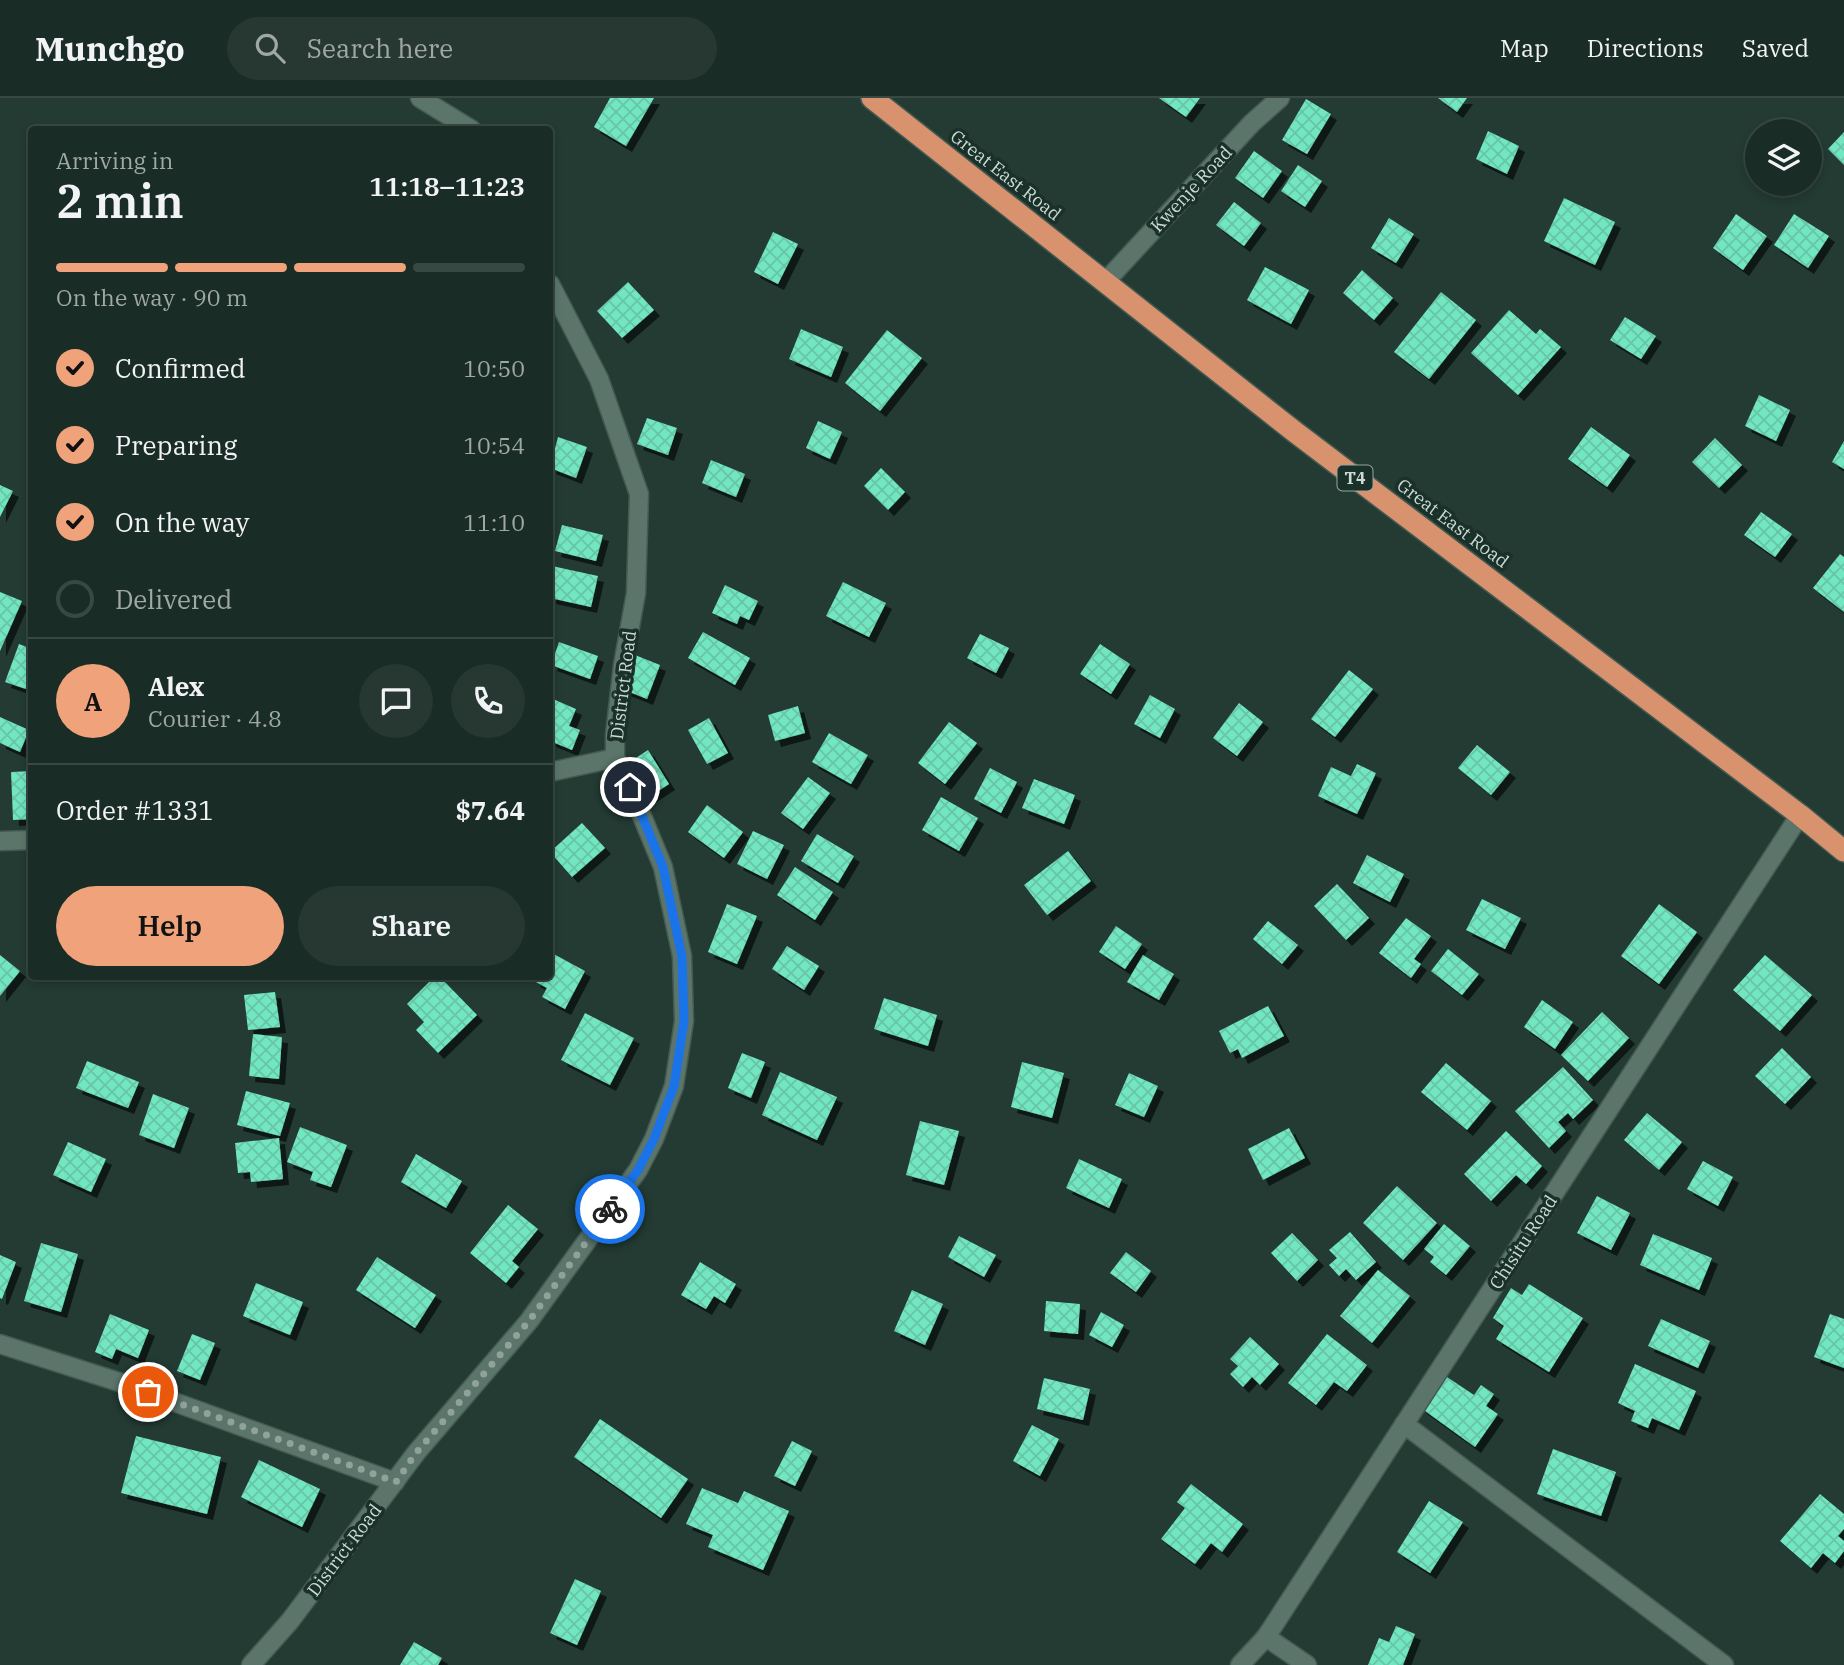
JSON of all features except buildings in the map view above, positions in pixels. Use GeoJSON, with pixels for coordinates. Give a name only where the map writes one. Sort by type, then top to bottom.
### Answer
{"type":"FeatureCollection","features":[{"type":"Feature","properties":{"kind":"highway","name":"Great East Road"},"geometry":{"type":"LineString","coordinates":[[872,98],[1294,432],[1844,851]]}},
{"type":"Feature","properties":{"kind":"street"},"geometry":{"type":"LineString","coordinates":[[420,98],[465,126]]}},
{"type":"Feature","properties":{"kind":"street","name":"Kwenje Road"},"geometry":{"type":"LineString","coordinates":[[1105,282],[1252,123],[1280,98]]}},
{"type":"Feature","properties":{"kind":"street","name":"District Road"},"geometry":{"type":"LineString","coordinates":[[251,1665],[290,1621],[416,1453],[529,1321],[638,1170],[654,1139],[674,1086],[684,1021],[682,957],[663,867],[615,758],[623,665],[636,593],[639,494],[599,379],[553,290]]}},
{"type":"Feature","properties":{"kind":"street"},"geometry":{"type":"LineString","coordinates":[[553,771],[615,758]]}},
{"type":"Feature","properties":{"kind":"street","name":"Chisitu Road"},"geometry":{"type":"LineString","coordinates":[[1240,1665],[1266,1637],[1800,815]]}},
{"type":"Feature","properties":{"kind":"street"},"geometry":{"type":"LineString","coordinates":[[0,841],[28,840]]}},
{"type":"Feature","properties":{"kind":"street"},"geometry":{"type":"LineString","coordinates":[[0,1344],[122,1383],[396,1482]]}},
{"type":"Feature","properties":{"kind":"street"},"geometry":{"type":"LineString","coordinates":[[1404,1424],[1724,1665]]}},
{"type":"Feature","properties":{"kind":"street"},"geometry":{"type":"LineString","coordinates":[[1266,1637],[1307,1665]]}},
{"type":"Feature","properties":{"kind":"way so far"},"geometry":{"type":"LineString","coordinates":[[148,1392],[396,1482],[416,1453],[529,1321],[610,1209]]}},
{"type":"Feature","properties":{"kind":"route"},"geometry":{"type":"LineString","coordinates":[[610,1209],[638,1170],[654,1139],[674,1086],[684,1021],[682,957],[663,867],[630,787]]}}]}
